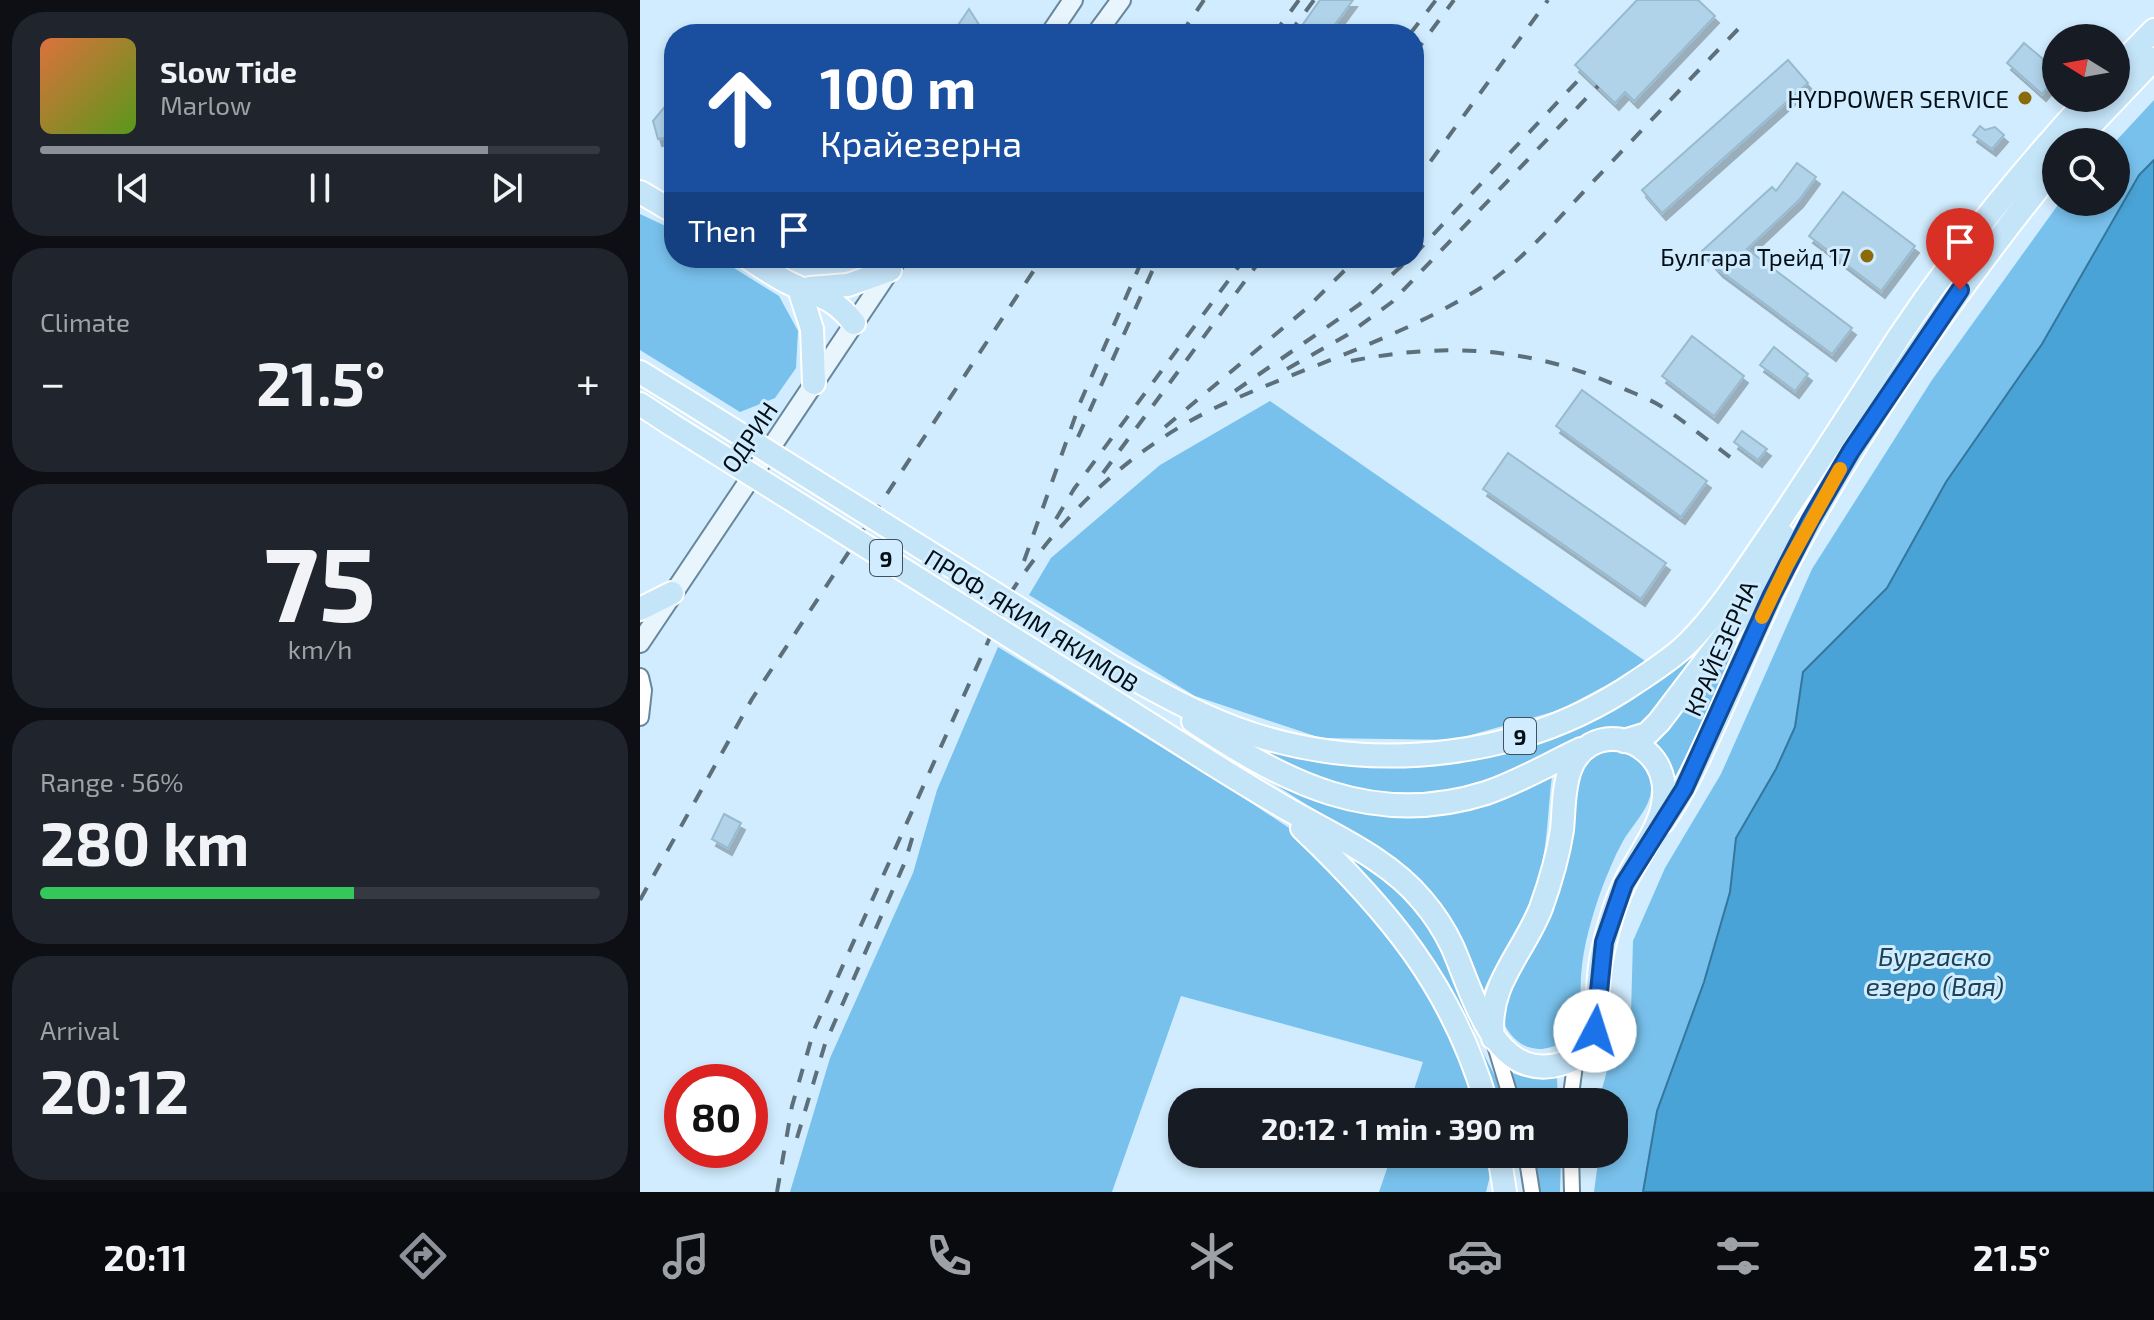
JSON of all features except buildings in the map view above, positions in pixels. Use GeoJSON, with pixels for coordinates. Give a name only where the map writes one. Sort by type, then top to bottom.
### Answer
{"type":"FeatureCollection","features":[{"type":"Feature","properties":{"kind":"highway"},"geometry":{"type":"LineString","coordinates":[[2130,55],[2154,30]]}},
{"type":"Feature","properties":{"kind":"highway"},"geometry":{"type":"LineString","coordinates":[[2088,128],[2154,59]]}},
{"type":"Feature","properties":{"kind":"highway","name":"9"},"geometry":{"type":"LineString","coordinates":[[1114,668],[1194,711],[1250,733],[1325,750],[1410,756],[1498,743],[1581,714],[1621,692],[1686,645],[1716,613],[1824,456],[1930,291],[2077,112]]}},
{"type":"Feature","properties":{"kind":"highway","name":"КРАЙЕЗЕРНА"},"geometry":{"type":"LineString","coordinates":[[1652,836],[1684,789],[1777,585],[1851,451],[1926,337],[2042,183]]}},
{"type":"Feature","properties":{"kind":"highway"},"geometry":{"type":"LineString","coordinates":[[643,195],[664,207]]}},
{"type":"Feature","properties":{"kind":"highway"},"geometry":{"type":"LineString","coordinates":[[764,268],[796,288],[828,317],[854,323]]}},
{"type":"Feature","properties":{"kind":"highway"},"geometry":{"type":"LineString","coordinates":[[796,288],[848,285],[885,268]]}},
{"type":"Feature","properties":{"kind":"highway"},"geometry":{"type":"LineString","coordinates":[[796,288],[812,329],[814,383]]}},
{"type":"Feature","properties":{"kind":"highway","name":"ПРОФ. ЯКИМ ЯКИМОВ"},"geometry":{"type":"LineString","coordinates":[[640,372],[1114,668]]}},
{"type":"Feature","properties":{"kind":"highway","name":"ПРОФ. ЯКИМ ЯКИМОВ"},"geometry":{"type":"LineString","coordinates":[[640,404],[1275,802]]}},
{"type":"Feature","properties":{"kind":"highway"},"geometry":{"type":"LineString","coordinates":[[1114,668],[1231,746],[1307,787],[1377,803],[1413,805],[1484,793],[1518,780],[1598,740],[1624,741],[1653,729],[1739,617],[1824,456]]}},
{"type":"Feature","properties":{"kind":"highway"},"geometry":{"type":"LineString","coordinates":[[640,609],[672,593]]}},
{"type":"Feature","properties":{"kind":"highway"},"geometry":{"type":"LineString","coordinates":[[1576,1058],[1595,1031],[1601,960],[1616,904],[1652,836],[1664,794],[1663,779],[1654,759],[1647,751],[1624,741]]}},
{"type":"Feature","properties":{"kind":"highway"},"geometry":{"type":"LineString","coordinates":[[1493,1038],[1493,1003],[1540,911],[1557,857],[1567,777],[1581,749]]}},
{"type":"Feature","properties":{"kind":"highway"},"geometry":{"type":"LineString","coordinates":[[1275,802],[1350,874],[1388,916],[1425,965],[1455,1024],[1480,1088]]}},
{"type":"Feature","properties":{"kind":"highway","name":"9"},"geometry":{"type":"LineString","coordinates":[[1275,802],[1368,856],[1407,883],[1450,941],[1493,1038],[1506,1053],[1526,1064],[1546,1067],[1576,1058]]}},
{"type":"Feature","properties":{"kind":"highway"},"geometry":{"type":"LineString","coordinates":[[1501,1168],[1505,1192]]}},
{"type":"Feature","properties":{"kind":"main road"},"geometry":{"type":"LineString","coordinates":[[1057,24],[1073,0]]}},
{"type":"Feature","properties":{"kind":"main road"},"geometry":{"type":"LineString","coordinates":[[1103,24],[1121,0]]}},
{"type":"Feature","properties":{"kind":"main road","name":"ОДРИН"},"geometry":{"type":"LineString","coordinates":[[640,643],[891,268]]}},
{"type":"Feature","properties":{"kind":"street"},"geometry":{"type":"LineString","coordinates":[[640,677],[643,690],[640,717]]}},
{"type":"Feature","properties":{"kind":"street"},"geometry":{"type":"LineString","coordinates":[[1493,1038],[1508,1088]]}},
{"type":"Feature","properties":{"kind":"street"},"geometry":{"type":"LineString","coordinates":[[1571,1088],[1576,1058]]}},
{"type":"Feature","properties":{"kind":"street"},"geometry":{"type":"LineString","coordinates":[[1528,1168],[1532,1192]]}},
{"type":"Feature","properties":{"kind":"street"},"geometry":{"type":"LineString","coordinates":[[1571,1168],[1572,1192]]}},
{"type":"Feature","properties":{"kind":"shaded area"},"geometry":{"type":"Polygon","coordinates":[[[2154,100],[2154,160],[2139,175],[2130,191],[2130,128],[2154,100]]]}},
{"type":"Feature","properties":{"kind":"shaded area"},"geometry":{"type":"Polygon","coordinates":[[[640,214],[664,225],[664,268],[734,268],[779,296],[798,331],[796,368],[775,398],[740,412],[640,350],[640,214]]]}},
{"type":"Feature","properties":{"kind":"shaded area"},"geometry":{"type":"Polygon","coordinates":[[[2050,216],[2115,216],[2042,344],[1946,482],[1887,588],[1803,672],[1795,727],[1776,769],[1736,838],[1730,892],[1704,982],[1657,1111],[1643,1192],[1594,1192],[1597,1168],[1628,1168],[1628,1088],[1602,1088],[1609,1063],[1631,1013],[1633,941],[1665,868],[1721,774],[1812,569],[1932,380],[2050,216]]]}},
{"type":"Feature","properties":{"kind":"shaded area"},"geometry":{"type":"Polygon","coordinates":[[[1270,401],[1648,663],[1560,710],[1453,740],[1321,738],[1195,696],[1029,595],[1051,558],[1160,465],[1270,401]]]}},
{"type":"Feature","properties":{"kind":"shaded area"},"geometry":{"type":"Polygon","coordinates":[[[1761,591],[1680,775],[1671,788],[1648,741],[1761,591]]]}},
{"type":"Feature","properties":{"kind":"shaded area"},"geometry":{"type":"Polygon","coordinates":[[[1726,617],[1646,725],[1636,729],[1606,728],[1578,738],[1529,768],[1487,787],[1407,800],[1333,788],[1254,749],[1253,743],[1299,751],[1544,736],[1726,617]]]}},
{"type":"Feature","properties":{"kind":"shaded area"},"geometry":{"type":"Polygon","coordinates":[[[998,647],[1298,834],[1364,901],[1422,980],[1470,1088],[1415,1088],[1423,1062],[1181,996],[1112,1192],[790,1192],[830,1058],[913,873],[937,790],[998,647]]]}},
{"type":"Feature","properties":{"kind":"shaded area"},"geometry":{"type":"Polygon","coordinates":[[[1616,748],[1637,757],[1646,767],[1651,782],[1650,797],[1616,854],[1595,909],[1584,954],[1580,1013],[1575,1030],[1567,1039],[1545,1049],[1525,1046],[1515,1038],[1500,1016],[1507,987],[1531,952],[1551,911],[1572,788],[1585,760],[1600,750],[1616,748]]]}},
{"type":"Feature","properties":{"kind":"shaded area"},"geometry":{"type":"Polygon","coordinates":[[[1236,760],[1397,814],[1553,769],[1546,843],[1536,886],[1481,997],[1383,853],[1236,760]]]}},
{"type":"Feature","properties":{"kind":"shaded area"},"geometry":{"type":"Polygon","coordinates":[[[1354,855],[1393,883],[1435,935],[1455,976],[1475,1035],[1501,1088],[1484,1088],[1349,861],[1349,856],[1354,855]]]}},
{"type":"Feature","properties":{"kind":"shaded area"},"geometry":{"type":"Polygon","coordinates":[[[1509,1072],[1533,1078],[1557,1077],[1557,1088],[1515,1088],[1509,1072]]]}},
{"type":"Feature","properties":{"kind":"shaded area"},"geometry":{"type":"Polygon","coordinates":[[[1387,1168],[1490,1168],[1491,1172],[1486,1192],[1379,1192],[1387,1168]]]}},
{"type":"Feature","properties":{"kind":"shaded area"},"geometry":{"type":"Polygon","coordinates":[[[1534,1168],[1561,1168],[1560,1192],[1538,1192],[1534,1168]]]}},
{"type":"Feature","properties":{"kind":"water","name":"Бургаско езеро (Вая)"},"geometry":{"type":"Polygon","coordinates":[[[2154,160],[2154,1192],[1643,1192],[1657,1111],[1704,982],[1730,892],[1736,838],[1776,769],[1795,727],[1803,672],[1887,588],[1946,482],[2042,344],[2115,216],[2130,216],[2130,191],[2139,175],[2154,160]]]}},
{"type":"Feature","properties":{"kind":"railway"},"geometry":{"type":"LineString","coordinates":[[1188,24],[1204,0]]}},
{"type":"Feature","properties":{"kind":"railway"},"geometry":{"type":"LineString","coordinates":[[1281,24],[1299,0]]}},
{"type":"Feature","properties":{"kind":"railway"},"geometry":{"type":"LineString","coordinates":[[1296,24],[1314,0]]}},
{"type":"Feature","properties":{"kind":"railway"},"geometry":{"type":"LineString","coordinates":[[1418,24],[1436,0]]}},
{"type":"Feature","properties":{"kind":"railway"},"geometry":{"type":"LineString","coordinates":[[1424,40],[1454,0]]}},
{"type":"Feature","properties":{"kind":"railway"},"geometry":{"type":"LineString","coordinates":[[1424,170],[1548,0]]}},
{"type":"Feature","properties":{"kind":"railway"},"geometry":{"type":"LineString","coordinates":[[777,1192],[792,1106],[814,1030],[1008,597],[1054,535],[1107,480],[1168,434],[1237,398],[1420,321],[1494,279],[1537,241],[1743,24]]}},
{"type":"Feature","properties":{"kind":"railway"},"geometry":{"type":"LineString","coordinates":[[1424,244],[1584,74]]}},
{"type":"Feature","properties":{"kind":"railway"},"geometry":{"type":"LineString","coordinates":[[1287,369],[1347,335],[1392,302],[1598,86]]}},
{"type":"Feature","properties":{"kind":"railway"},"geometry":{"type":"LineString","coordinates":[[640,900],[752,699],[1035,268]]}},
{"type":"Feature","properties":{"kind":"railway"},"geometry":{"type":"LineString","coordinates":[[1024,561],[1080,403],[1139,268]]}},
{"type":"Feature","properties":{"kind":"railway"},"geometry":{"type":"LineString","coordinates":[[1078,437],[1154,268]]}},
{"type":"Feature","properties":{"kind":"railway"},"geometry":{"type":"LineString","coordinates":[[1056,519],[1074,489],[1238,268]]}},
{"type":"Feature","properties":{"kind":"railway"},"geometry":{"type":"LineString","coordinates":[[1103,473],[1255,268]]}},
{"type":"Feature","properties":{"kind":"railway"},"geometry":{"type":"LineString","coordinates":[[1165,427],[1307,308],[1347,268]]}},
{"type":"Feature","properties":{"kind":"railway"},"geometry":{"type":"LineString","coordinates":[[1235,391],[1360,304],[1399,268]]}},
{"type":"Feature","properties":{"kind":"railway"},"geometry":{"type":"LineString","coordinates":[[1351,361],[1421,351],[1454,350],[1521,356],[1554,363],[1654,402],[1738,463]]}},
{"type":"Feature","properties":{"kind":"railway"},"geometry":{"type":"LineString","coordinates":[[797,1138],[825,1044],[905,862],[914,832]]}},
{"type":"Feature","properties":{"kind":"slow traffic"},"geometry":{"type":"LineString","coordinates":[[1762,617],[1840,469]]}},
{"type":"Feature","properties":{"kind":"place","name":"HYDPOWER SERVICE"},"geometry":{"type":"Point","coordinates":[2025,98]}},
{"type":"Feature","properties":{"kind":"place","name":"Булгара Трейд 17"},"geometry":{"type":"Point","coordinates":[1867,256]}},
{"type":"Feature","properties":{"kind":"route"},"geometry":{"type":"LineString","coordinates":[[1595,1031],[1604,942],[1624,884],[1695,768],[1772,595],[1810,521],[1851,451],[1960,290]]}}]}
